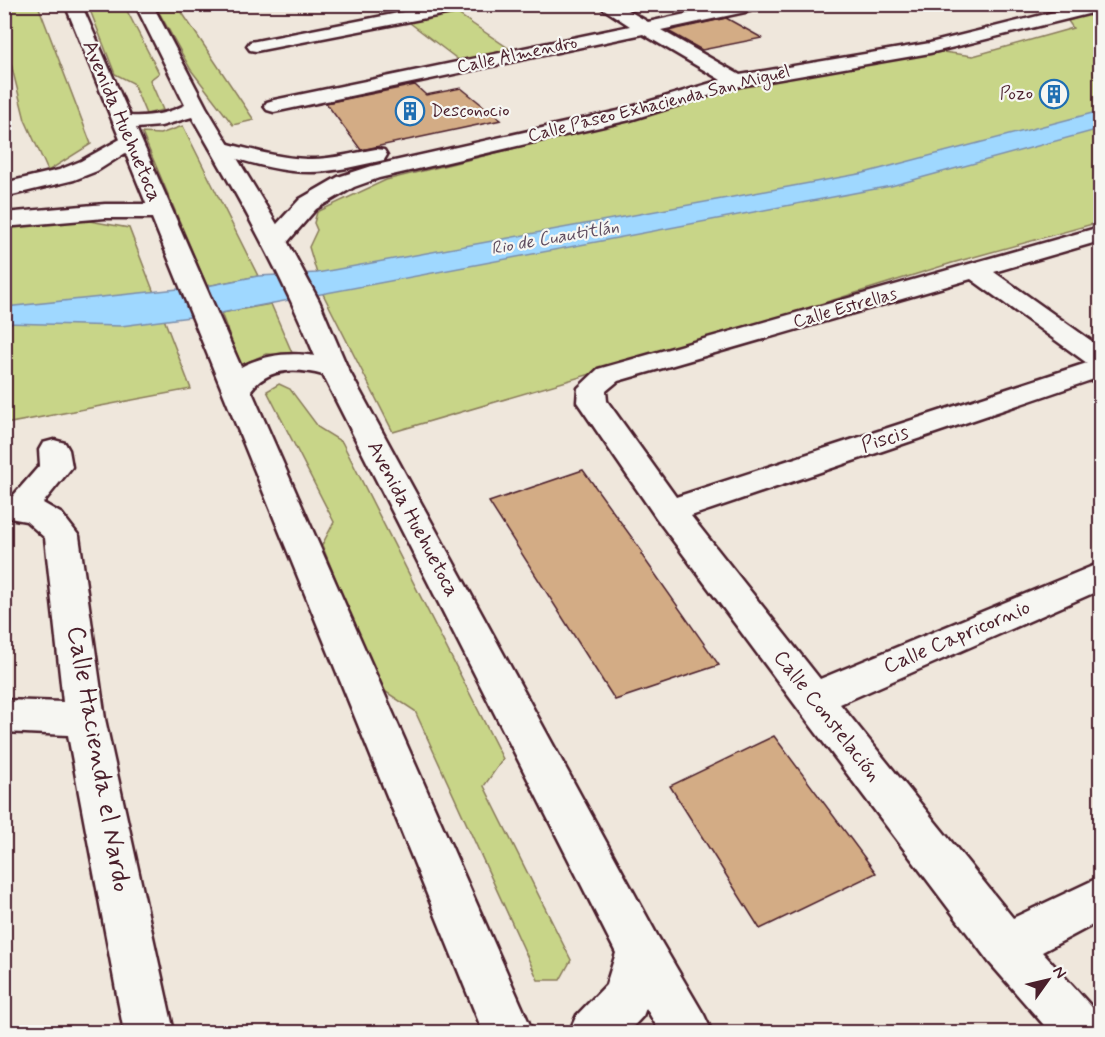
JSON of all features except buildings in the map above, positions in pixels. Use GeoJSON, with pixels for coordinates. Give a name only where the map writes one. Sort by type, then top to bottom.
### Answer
{"type":"FeatureCollection","features":[{"type":"Feature","properties":{"kind":"street","name":"Avenida Huehuetoca"},"geometry":{"type":"LineString","coordinates":[[73,4],[159,211],[511,1031]]}},
{"type":"Feature","properties":{"kind":"street","name":"Avenida Huehuetoca"},"geometry":{"type":"LineString","coordinates":[[143,4],[196,108],[289,267],[306,301],[334,369],[640,951],[687,1032]]}},
{"type":"Feature","properties":{"kind":"street"},"geometry":{"type":"LineString","coordinates":[[256,46],[472,4]]}},
{"type":"Feature","properties":{"kind":"street"},"geometry":{"type":"LineString","coordinates":[[604,4],[737,81]]}},
{"type":"Feature","properties":{"kind":"street","name":"Calle Almendro"},"geometry":{"type":"LineString","coordinates":[[274,106],[759,4]]}},
{"type":"Feature","properties":{"kind":"street","name":"Calle Paseo Exhacienda San Miguel"},"geometry":{"type":"LineString","coordinates":[[221,148],[290,164],[330,164],[613,110],[719,72],[913,37],[986,22],[1054,4]]}},
{"type":"Feature","properties":{"kind":"street","name":"Calle Paseo Exhacienda San Miguel"},"geometry":{"type":"LineString","coordinates":[[275,241],[308,204],[325,193],[362,176],[613,110],[737,81],[930,48],[1101,6]]}},
{"type":"Feature","properties":{"kind":"street"},"geometry":{"type":"LineString","coordinates":[[4,190],[89,166],[127,131],[140,123],[160,122],[196,108]]}},
{"type":"Feature","properties":{"kind":"street"},"geometry":{"type":"LineString","coordinates":[[4,220],[105,212],[159,211]]}},
{"type":"Feature","properties":{"kind":"street","name":"Calle Estrellas"},"geometry":{"type":"LineString","coordinates":[[592,388],[608,375],[1101,234]]}},
{"type":"Feature","properties":{"kind":"street"},"geometry":{"type":"LineString","coordinates":[[976,271],[1101,359]]}},
{"type":"Feature","properties":{"kind":"street"},"geometry":{"type":"LineString","coordinates":[[236,391],[249,374],[276,362],[306,362],[334,369]]}},
{"type":"Feature","properties":{"kind":"street","name":"Piscis"},"geometry":{"type":"LineString","coordinates":[[669,511],[1101,368]]}},
{"type":"Feature","properties":{"kind":"street","name":"Calle Constelación"},"geometry":{"type":"LineString","coordinates":[[592,388],[592,402],[669,511],[1006,946],[1082,1032]]}},
{"type":"Feature","properties":{"kind":"street","name":"Calle Hacienda el Nardo"},"geometry":{"type":"LineString","coordinates":[[54,450],[56,467],[13,507],[48,518],[62,536],[85,719],[149,1032]]}},
{"type":"Feature","properties":{"kind":"street","name":"Calle Capricornio"},"geometry":{"type":"LineString","coordinates":[[813,699],[1101,576]]}},
{"type":"Feature","properties":{"kind":"street"},"geometry":{"type":"LineString","coordinates":[[4,716],[85,719]]}},
{"type":"Feature","properties":{"kind":"street"},"geometry":{"type":"LineString","coordinates":[[1006,946],[1101,898]]}},
{"type":"Feature","properties":{"kind":"street"},"geometry":{"type":"LineString","coordinates":[[594,1032],[626,999],[640,951]]}},
{"type":"Feature","properties":{"kind":"green space"},"geometry":{"type":"Polygon","coordinates":[[[4,5],[38,5],[91,144],[48,171],[25,120],[5,40],[4,5]]]}},
{"type":"Feature","properties":{"kind":"green space"},"geometry":{"type":"Polygon","coordinates":[[[88,5],[124,5],[159,73],[150,80],[163,110],[146,114],[133,83],[115,74],[88,5]]]}},
{"type":"Feature","properties":{"kind":"green space"},"geometry":{"type":"Polygon","coordinates":[[[155,5],[177,5],[254,120],[233,125],[191,70],[155,5]]]}},
{"type":"Feature","properties":{"kind":"green space"},"geometry":{"type":"Polygon","coordinates":[[[452,10],[514,52],[464,64],[406,20],[452,10]]]}},
{"type":"Feature","properties":{"kind":"green space"},"geometry":{"type":"Polygon","coordinates":[[[1100,10],[1100,222],[952,263],[676,349],[393,432],[323,294],[309,247],[317,230],[314,223],[317,212],[386,180],[512,149],[764,80],[935,51],[973,56],[1073,28],[1068,21],[1100,10]]]}},
{"type":"Feature","properties":{"kind":"green space"},"geometry":{"type":"Polygon","coordinates":[[[183,126],[258,276],[207,286],[142,133],[160,134],[183,126]]]}},
{"type":"Feature","properties":{"kind":"green space"},"geometry":{"type":"Polygon","coordinates":[[[84,220],[129,228],[191,389],[5,424],[5,227],[84,220]]]}},
{"type":"Feature","properties":{"kind":"green space"},"geometry":{"type":"Polygon","coordinates":[[[271,304],[293,355],[266,354],[241,365],[221,313],[271,304]]]}},
{"type":"Feature","properties":{"kind":"green space"},"geometry":{"type":"Polygon","coordinates":[[[279,384],[290,389],[319,428],[342,442],[503,759],[484,786],[571,960],[560,980],[538,980],[415,711],[380,688],[322,545],[334,522],[267,391],[279,384]]]}},
{"type":"Feature","properties":{"kind":"water","name":"Rio de Cuautitlán"},"geometry":{"type":"Polygon","coordinates":[[[1100,111],[1100,129],[891,186],[221,313],[121,326],[5,323],[5,307],[207,286],[258,276],[317,273],[864,173],[1100,111]]]}},
{"type":"Feature","properties":{"kind":"place","name":"Pozo"},"geometry":{"type":"Point","coordinates":[1054,94]}},
{"type":"Feature","properties":{"kind":"place","name":"Desconocio"},"geometry":{"type":"Point","coordinates":[410,111]}}]}
